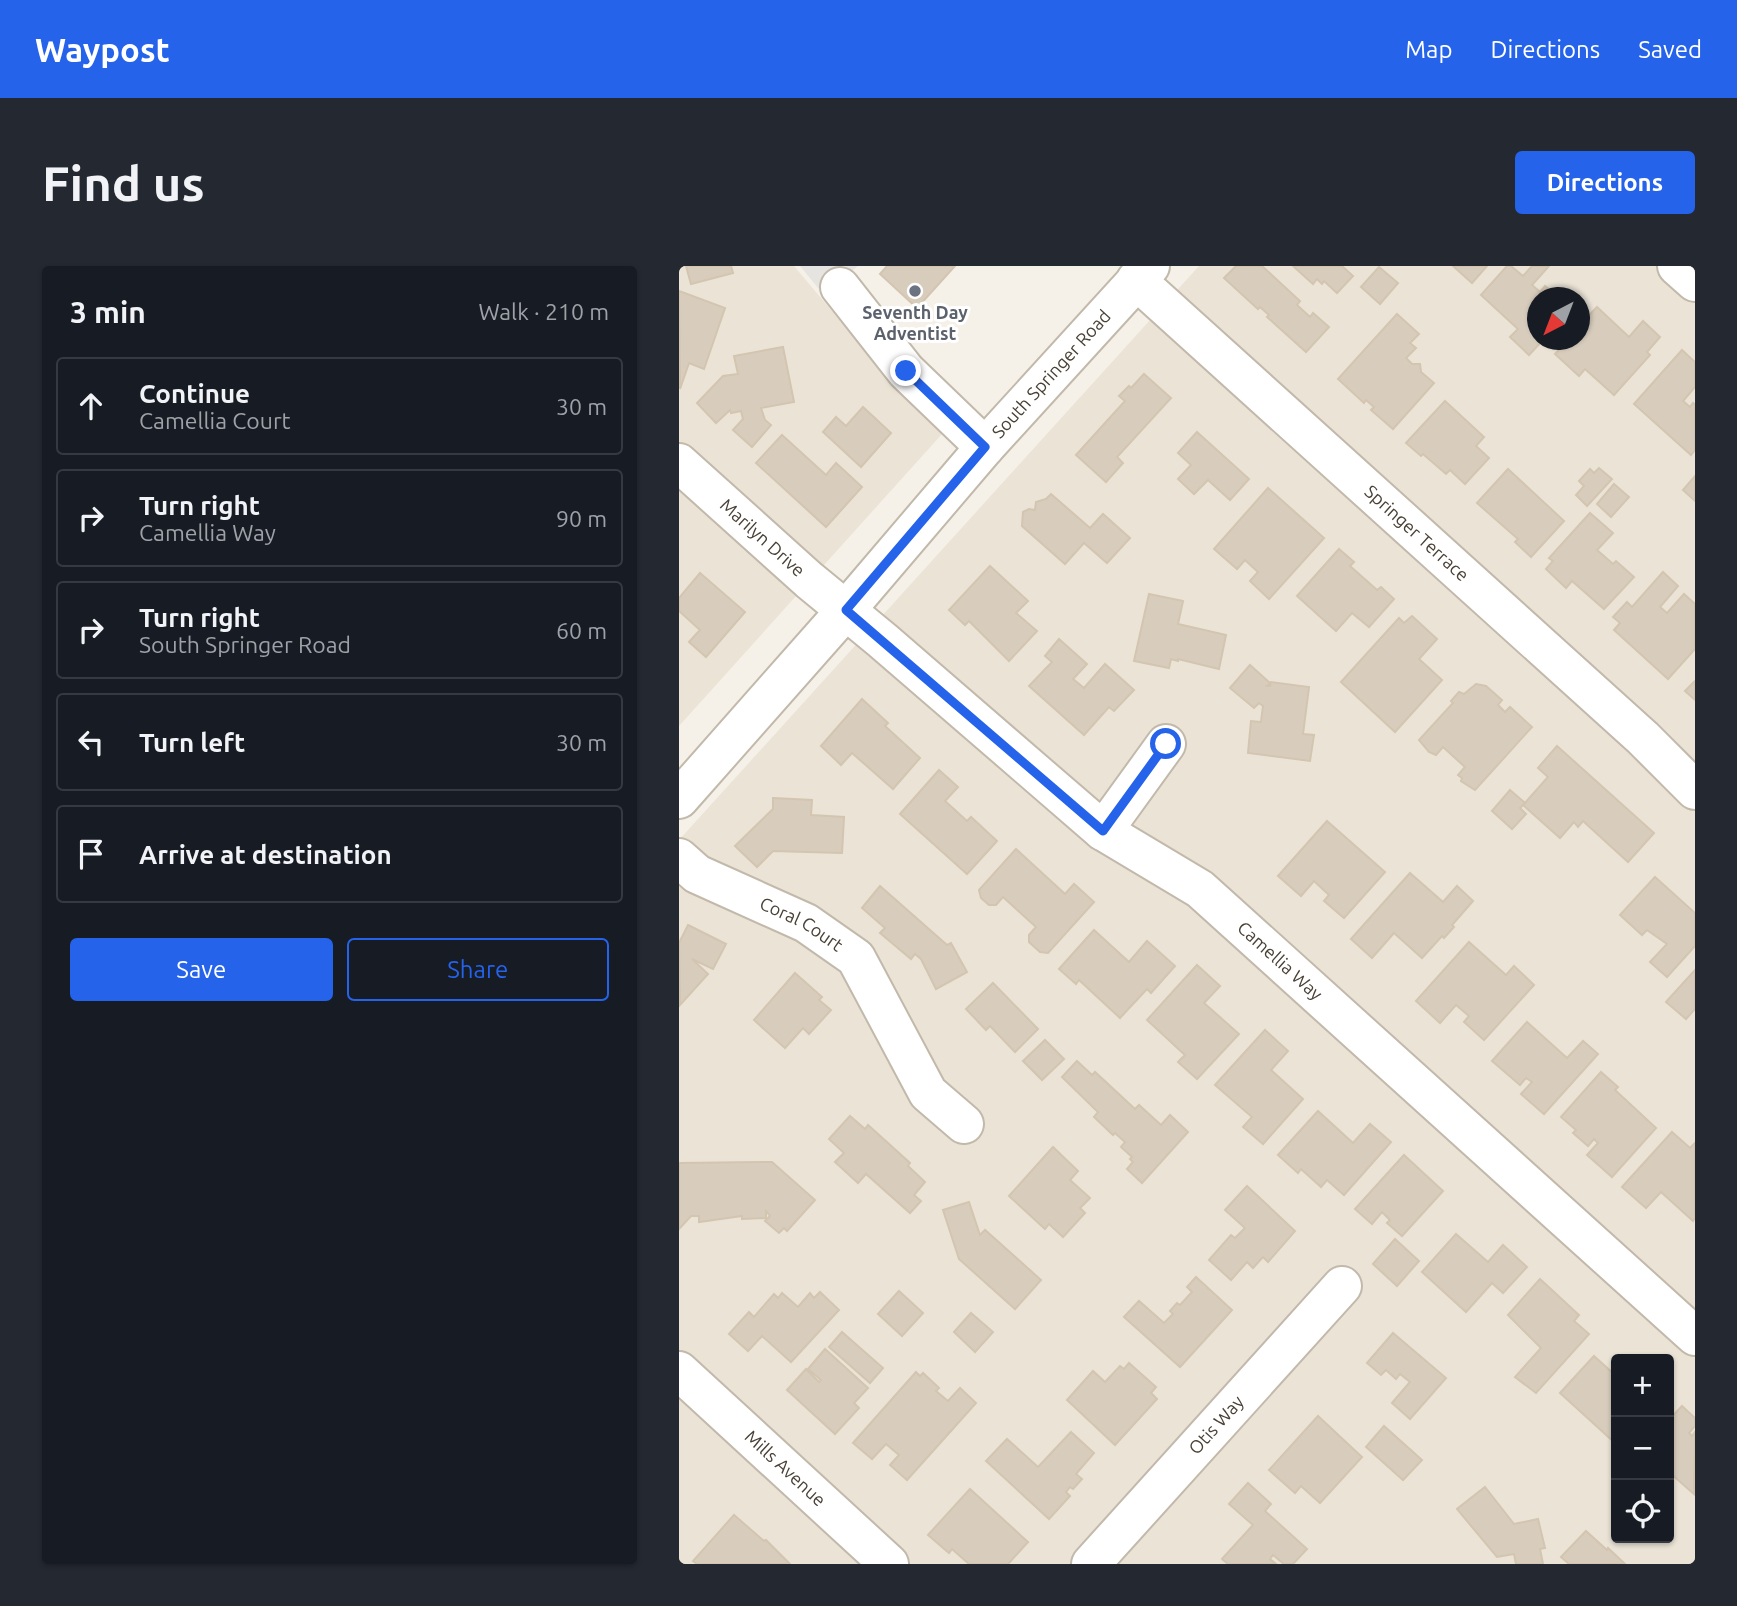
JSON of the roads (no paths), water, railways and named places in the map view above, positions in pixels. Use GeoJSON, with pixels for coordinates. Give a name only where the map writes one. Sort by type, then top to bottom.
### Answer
{"type":"FeatureCollection","features":[{"type":"Feature","properties":{"kind":"street"},"geometry":{"type":"LineString","coordinates":[[1677,266],[1695,282]]}},
{"type":"Feature","properties":{"kind":"street","name":"South Springer Road"},"geometry":{"type":"LineString","coordinates":[[679,799],[985,447],[1143,273]]}},
{"type":"Feature","properties":{"kind":"street","name":"Springer Terrace"},"geometry":{"type":"LineString","coordinates":[[1143,273],[1643,738],[1695,790]]}},
{"type":"Feature","properties":{"kind":"street"},"geometry":{"type":"LineString","coordinates":[[839,287],[906,371],[985,447]]}},
{"type":"Feature","properties":{"kind":"street","name":"Marilyn Drive"},"geometry":{"type":"LineString","coordinates":[[679,463],[846,610]]}},
{"type":"Feature","properties":{"kind":"street","name":"Camellia Way"},"geometry":{"type":"LineString","coordinates":[[846,610],[1103,831],[1201,889],[1695,1336]]}},
{"type":"Feature","properties":{"kind":"street"},"geometry":{"type":"LineString","coordinates":[[1103,831],[1166,744]]}},
{"type":"Feature","properties":{"kind":"street","name":"Coral Court"},"geometry":{"type":"LineString","coordinates":[[679,858],[697,874],[806,923],[856,958],[928,1093],[964,1124]]}},
{"type":"Feature","properties":{"kind":"street","name":"Otis Way"},"geometry":{"type":"LineString","coordinates":[[1091,1564],[1342,1286]]}},
{"type":"Feature","properties":{"kind":"street","name":"Mills Avenue"},"geometry":{"type":"LineString","coordinates":[[679,1371],[889,1564]]}},
{"type":"Feature","properties":{"kind":"place","name":"Seventh Day Adventist"},"geometry":{"type":"Point","coordinates":[915,291]}}]}
